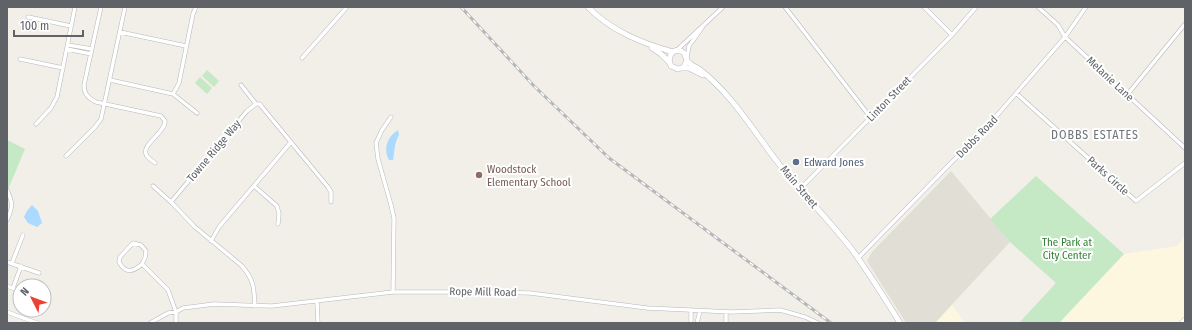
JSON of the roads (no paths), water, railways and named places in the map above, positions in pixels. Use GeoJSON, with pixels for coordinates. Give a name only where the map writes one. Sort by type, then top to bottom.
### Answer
{"type":"FeatureCollection","features":[{"type":"Feature","properties":{"kind":"main road","name":"Main Street"},"geometry":{"type":"LineString","coordinates":[[588,7],[611,26],[646,44],[661,54],[673,68],[689,68],[710,80]]}},
{"type":"Feature","properties":{"kind":"main road","name":"Main Street"},"geometry":{"type":"LineString","coordinates":[[646,44],[675,51],[682,51],[687,58],[734,104],[800,189],[858,258],[900,323]]}},
{"type":"Feature","properties":{"kind":"main road"},"geometry":{"type":"LineString","coordinates":[[669,62],[670,56],[675,51]]}},
{"type":"Feature","properties":{"kind":"main road"},"geometry":{"type":"LineString","coordinates":[[680,69],[685,66],[687,58]]}},
{"type":"Feature","properties":{"kind":"main road"},"geometry":{"type":"LineString","coordinates":[[1182,323],[1185,320]]}},
{"type":"Feature","properties":{"kind":"street"},"geometry":{"type":"LineString","coordinates":[[36,124],[49,111],[55,102],[75,7]]}},
{"type":"Feature","properties":{"kind":"street"},"geometry":{"type":"LineString","coordinates":[[101,7],[84,85],[85,93],[92,100],[105,104],[158,114],[164,118],[164,126],[148,145],[146,151],[147,156],[156,163]]}},
{"type":"Feature","properties":{"kind":"street"},"geometry":{"type":"LineString","coordinates":[[66,156],[98,125],[101,119],[125,7]]}},
{"type":"Feature","properties":{"kind":"street"},"geometry":{"type":"LineString","coordinates":[[173,94],[179,83],[193,14],[196,7]]}},
{"type":"Feature","properties":{"kind":"street"},"geometry":{"type":"LineString","coordinates":[[302,58],[347,7]]}},
{"type":"Feature","properties":{"kind":"street"},"geometry":{"type":"LineString","coordinates":[[675,51],[723,7]]}},
{"type":"Feature","properties":{"kind":"street"},"geometry":{"type":"LineString","coordinates":[[785,7],[871,118]]}},
{"type":"Feature","properties":{"kind":"street"},"geometry":{"type":"LineString","coordinates":[[924,7],[952,35]]}},
{"type":"Feature","properties":{"kind":"street","name":"Linton Street"},"geometry":{"type":"LineString","coordinates":[[800,189],[952,35],[976,7]]}},
{"type":"Feature","properties":{"kind":"street","name":"Melanie Lane"},"geometry":{"type":"LineString","coordinates":[[1038,7],[1058,25],[1065,38],[1185,148]]}},
{"type":"Feature","properties":{"kind":"street","name":"Dobbs Road"},"geometry":{"type":"LineString","coordinates":[[858,258],[980,134],[1065,38],[1086,7]]}},
{"type":"Feature","properties":{"kind":"street"},"geometry":{"type":"LineString","coordinates":[[28,17],[72,26]]}},
{"type":"Feature","properties":{"kind":"street"},"geometry":{"type":"LineString","coordinates":[[687,58],[689,46],[707,22]]}},
{"type":"Feature","properties":{"kind":"street"},"geometry":{"type":"LineString","coordinates":[[1127,95],[1185,24]]}},
{"type":"Feature","properties":{"kind":"street"},"geometry":{"type":"LineString","coordinates":[[120,32],[186,46]]}},
{"type":"Feature","properties":{"kind":"street"},"geometry":{"type":"LineString","coordinates":[[68,45],[92,49]]}},
{"type":"Feature","properties":{"kind":"street"},"geometry":{"type":"LineString","coordinates":[[67,49],[91,54]]}},
{"type":"Feature","properties":{"kind":"street"},"geometry":{"type":"LineString","coordinates":[[20,58],[63,68]]}},
{"type":"Feature","properties":{"kind":"street"},"geometry":{"type":"LineString","coordinates":[[110,80],[173,94],[197,113]]}},
{"type":"Feature","properties":{"kind":"street"},"geometry":{"type":"LineString","coordinates":[[240,85],[256,104],[260,104],[262,106],[328,187],[331,192],[331,202]]}},
{"type":"Feature","properties":{"kind":"street","name":"Parks Circle"},"geometry":{"type":"LineString","coordinates":[[1016,94],[1136,201],[1185,163]]}},
{"type":"Feature","properties":{"kind":"street","name":"Towne Ridge Way"},"geometry":{"type":"LineString","coordinates":[[171,202],[247,111],[256,104]]}},
{"type":"Feature","properties":{"kind":"street"},"geometry":{"type":"LineString","coordinates":[[392,117],[382,130],[376,143],[378,159],[394,218],[393,292]]}},
{"type":"Feature","properties":{"kind":"street"},"geometry":{"type":"LineString","coordinates":[[211,240],[219,227],[291,142]]}},
{"type":"Feature","properties":{"kind":"street"},"geometry":{"type":"LineString","coordinates":[[153,186],[195,227],[242,266],[250,276],[254,290],[255,306]]}},
{"type":"Feature","properties":{"kind":"street"},"geometry":{"type":"LineString","coordinates":[[254,186],[277,206],[279,214],[278,224]]}},
{"type":"Feature","properties":{"kind":"street"},"geometry":{"type":"LineString","coordinates":[[7,190],[12,200],[12,211],[7,220]]}},
{"type":"Feature","properties":{"kind":"street"},"geometry":{"type":"LineString","coordinates":[[12,263],[23,235]]}},
{"type":"Feature","properties":{"kind":"street"},"geometry":{"type":"LineString","coordinates":[[133,243],[141,245],[146,251],[142,264],[136,270],[128,271],[123,269],[119,262],[120,257],[133,243]]}},
{"type":"Feature","properties":{"kind":"street"},"geometry":{"type":"LineString","coordinates":[[7,262],[39,273]]}},
{"type":"Feature","properties":{"kind":"street"},"geometry":{"type":"LineString","coordinates":[[142,264],[168,290],[176,312],[176,323]]}},
{"type":"Feature","properties":{"kind":"street"},"geometry":{"type":"LineString","coordinates":[[17,278],[21,266]]}},
{"type":"Feature","properties":{"kind":"street","name":"Rope Mill Road"},"geometry":{"type":"LineString","coordinates":[[150,323],[168,313],[176,312],[183,308],[214,304],[255,306],[317,302],[393,292],[530,293],[647,308],[726,312],[780,310],[805,317],[816,323]]}},
{"type":"Feature","properties":{"kind":"street"},"geometry":{"type":"LineString","coordinates":[[317,302],[318,323]]}},
{"type":"Feature","properties":{"kind":"street"},"geometry":{"type":"LineString","coordinates":[[691,310],[691,323]]}},
{"type":"Feature","properties":{"kind":"street"},"geometry":{"type":"LineString","coordinates":[[697,323],[700,311]]}},
{"type":"Feature","properties":{"kind":"street"},"geometry":{"type":"LineString","coordinates":[[7,312],[37,323]]}},
{"type":"Feature","properties":{"kind":"street"},"geometry":{"type":"LineString","coordinates":[[726,312],[726,323]]}},
{"type":"Feature","properties":{"kind":"water"},"geometry":{"type":"Polygon","coordinates":[[[398,130],[399,135],[395,144],[393,160],[389,160],[386,152],[387,144],[391,136],[398,130]]]}},
{"type":"Feature","properties":{"kind":"water"},"geometry":{"type":"Polygon","coordinates":[[[32,205],[38,211],[42,223],[37,227],[28,223],[24,217],[32,205]]]}},
{"type":"Feature","properties":{"kind":"railway"},"geometry":{"type":"LineString","coordinates":[[461,7],[534,86],[609,158],[831,323]]}},
{"type":"Feature","properties":{"kind":"place","name":"Edward Jones"},"geometry":{"type":"Point","coordinates":[796,162]}},
{"type":"Feature","properties":{"kind":"place","name":"Woodstock Elementary School"},"geometry":{"type":"Point","coordinates":[479,175]}},
{"type":"Feature","properties":{"kind":"district","name":"DOBBS ESTATES"},"geometry":{"type":"Point","coordinates":[1095,135]}},
{"type":"Feature","properties":{"kind":"park label","name":"The Park at City Center"},"geometry":{"type":"Point","coordinates":[1067,248]}}]}
